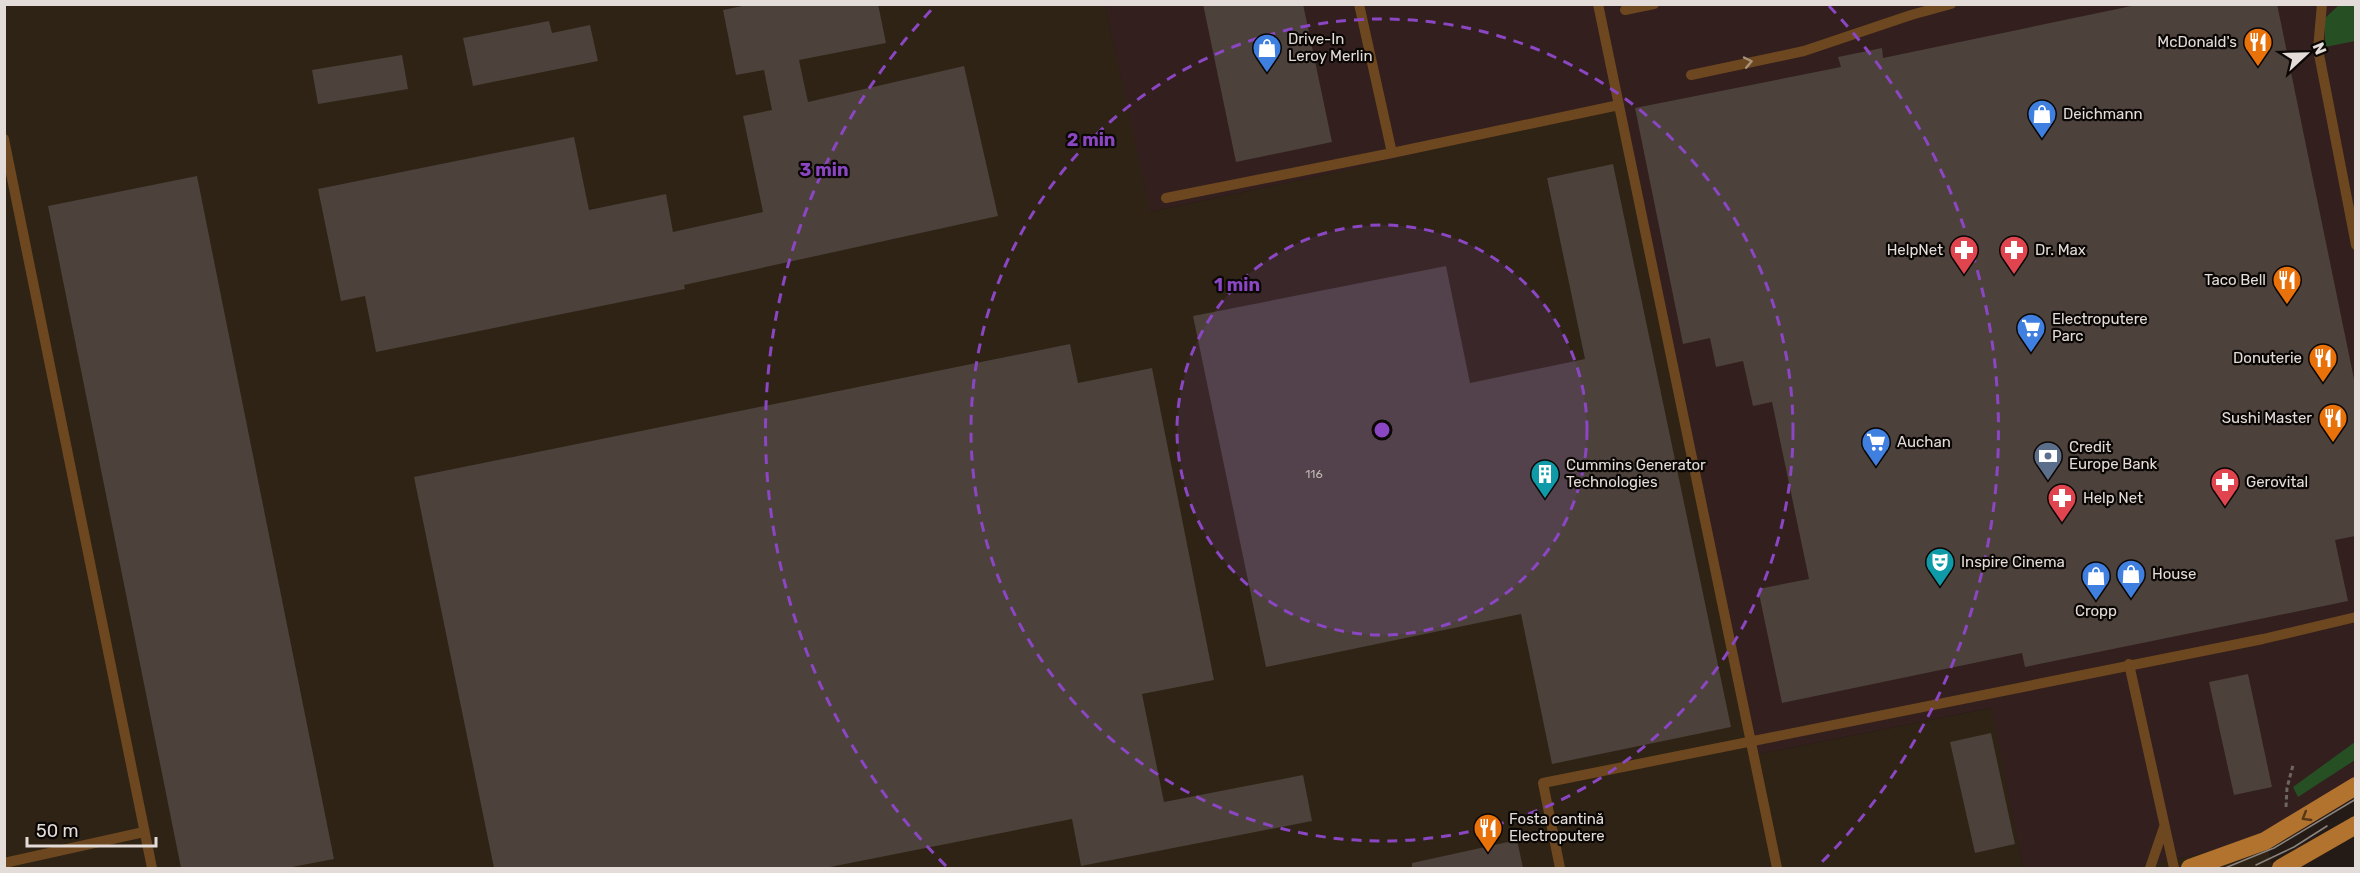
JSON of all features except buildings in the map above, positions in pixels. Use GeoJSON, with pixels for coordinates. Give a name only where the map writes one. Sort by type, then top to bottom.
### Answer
{"type":"FeatureCollection","features":[{"type":"Feature","properties":{"kind":"main road"},"geometry":{"type":"LineString","coordinates":[[2190,868],[2265,841],[2355,786]]}},
{"type":"Feature","properties":{"kind":"main road"},"geometry":{"type":"LineString","coordinates":[[2281,868],[2355,825]]}},
{"type":"Feature","properties":{"kind":"lane"},"geometry":{"type":"LineString","coordinates":[[1359,4],[1392,153]]}},
{"type":"Feature","properties":{"kind":"lane"},"geometry":{"type":"LineString","coordinates":[[1598,4],[1777,868]]}},
{"type":"Feature","properties":{"kind":"lane"},"geometry":{"type":"LineString","coordinates":[[1625,10],[1654,4]]}},
{"type":"Feature","properties":{"kind":"lane"},"geometry":{"type":"LineString","coordinates":[[1691,75],[1804,51],[1951,4]]}},
{"type":"Feature","properties":{"kind":"lane"},"geometry":{"type":"LineString","coordinates":[[2322,4],[2318,49],[2355,245]]}},
{"type":"Feature","properties":{"kind":"lane"},"geometry":{"type":"LineString","coordinates":[[1166,198],[1619,105]]}},
{"type":"Feature","properties":{"kind":"lane"},"geometry":{"type":"LineString","coordinates":[[4,139],[152,868]]}},
{"type":"Feature","properties":{"kind":"lane"},"geometry":{"type":"LineString","coordinates":[[1560,868],[1543,783],[2128,664],[2263,639],[2355,616]]}},
{"type":"Feature","properties":{"kind":"lane"},"geometry":{"type":"LineString","coordinates":[[2128,664],[2174,868]]}},
{"type":"Feature","properties":{"kind":"lane"},"geometry":{"type":"LineString","coordinates":[[2150,868],[2165,824]]}},
{"type":"Feature","properties":{"kind":"lane"},"geometry":{"type":"LineString","coordinates":[[4,863],[144,832]]}},
{"type":"Feature","properties":{"kind":"path"},"geometry":{"type":"LineString","coordinates":[[2284,830],[2287,788],[2293,765]]}},
{"type":"Feature","properties":{"kind":"shaded area"},"geometry":{"type":"Polygon","coordinates":[[[5,4],[1105,5],[1150,212],[1329,174],[1619,105],[1755,755],[1991,708],[2023,868],[5,868],[5,4]]]}},
{"type":"Feature","properties":{"kind":"shaded area"},"geometry":{"type":"Polygon","coordinates":[[[1105,5],[2355,5],[2355,786],[2265,841],[2132,868],[2023,868],[1990,708],[1755,755],[1329,174],[1149,212],[1105,5]]]}},
{"type":"Feature","properties":{"kind":"shaded area"},"geometry":{"type":"Polygon","coordinates":[[[2265,841],[2273,868],[2132,868],[2265,841]]]}},
{"type":"Feature","properties":{"kind":"green space"},"geometry":{"type":"Polygon","coordinates":[[[2339,5],[2355,5],[2355,41],[2325,47],[2325,18],[2339,5]]]}},
{"type":"Feature","properties":{"kind":"green space"},"geometry":{"type":"Polygon","coordinates":[[[2355,742],[2355,760],[2298,797],[2293,787],[2355,742]]]}},
{"type":"Feature","properties":{"kind":"tram line"},"geometry":{"type":"LineString","coordinates":[[2225,868],[2274,848],[2356,799]]}},
{"type":"Feature","properties":{"kind":"tram line"},"geometry":{"type":"LineString","coordinates":[[2256,865],[2294,847],[2327,826]]}},
{"type":"Feature","properties":{"kind":"place","name":"McDonald's"},"geometry":{"type":"Point","coordinates":[2258,68]}},
{"type":"Feature","properties":{"kind":"place","name":"Drive-In Leroy Merlin"},"geometry":{"type":"Point","coordinates":[1267,74]}},
{"type":"Feature","properties":{"kind":"place","name":"Deichmann"},"geometry":{"type":"Point","coordinates":[2042,140]}},
{"type":"Feature","properties":{"kind":"place","name":"HelpNet"},"geometry":{"type":"Point","coordinates":[1964,276]}},
{"type":"Feature","properties":{"kind":"place","name":"Dr. Max"},"geometry":{"type":"Point","coordinates":[2014,276]}},
{"type":"Feature","properties":{"kind":"place","name":"Taco Bell"},"geometry":{"type":"Point","coordinates":[2287,306]}},
{"type":"Feature","properties":{"kind":"place","name":"Electroputere Parc"},"geometry":{"type":"Point","coordinates":[2031,354]}},
{"type":"Feature","properties":{"kind":"place","name":"Donuterie"},"geometry":{"type":"Point","coordinates":[2323,384]}},
{"type":"Feature","properties":{"kind":"place","name":"Sushi Master"},"geometry":{"type":"Point","coordinates":[2333,444]}},
{"type":"Feature","properties":{"kind":"place","name":"Auchan"},"geometry":{"type":"Point","coordinates":[1876,468]}},
{"type":"Feature","properties":{"kind":"place","name":"Credit Europe Bank"},"geometry":{"type":"Point","coordinates":[2048,482]}},
{"type":"Feature","properties":{"kind":"place","name":"Cummins Generator Technologies"},"geometry":{"type":"Point","coordinates":[1545,500]}},
{"type":"Feature","properties":{"kind":"place","name":"Gerovital"},"geometry":{"type":"Point","coordinates":[2225,508]}},
{"type":"Feature","properties":{"kind":"place","name":"Help Net"},"geometry":{"type":"Point","coordinates":[2062,524]}},
{"type":"Feature","properties":{"kind":"place","name":"Inspire Cinema"},"geometry":{"type":"Point","coordinates":[1940,588]}},
{"type":"Feature","properties":{"kind":"place","name":"House"},"geometry":{"type":"Point","coordinates":[2131,600]}},
{"type":"Feature","properties":{"kind":"place","name":"Cropp"},"geometry":{"type":"Point","coordinates":[2096,602]}},
{"type":"Feature","properties":{"kind":"place","name":"Fosta cantină Electroputere"},"geometry":{"type":"Point","coordinates":[1488,854]}}]}
